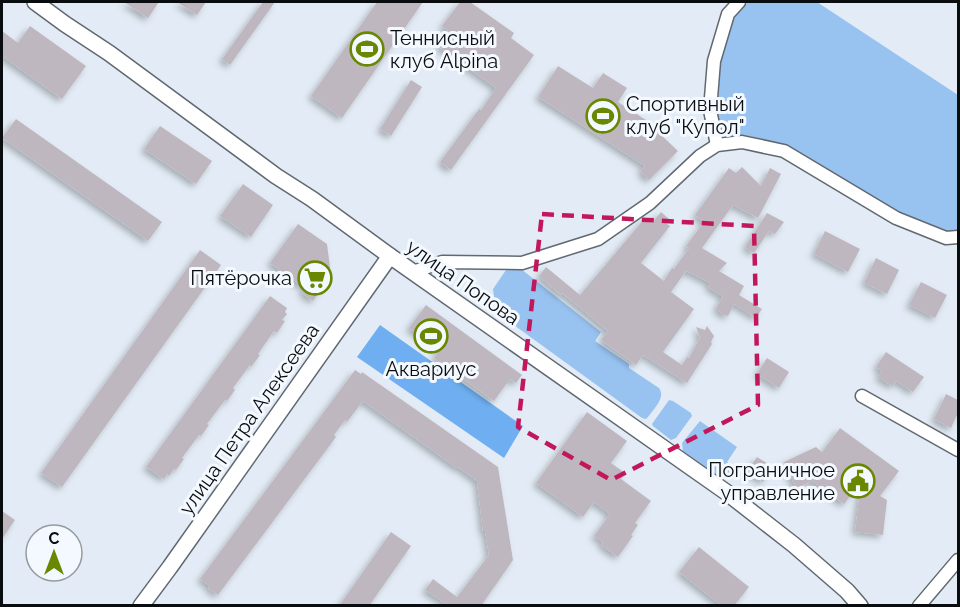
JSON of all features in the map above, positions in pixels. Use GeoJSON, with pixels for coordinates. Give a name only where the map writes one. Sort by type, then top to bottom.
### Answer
{"type":"FeatureCollection","features":[{"type":"Feature","properties":{"kind":"street","name":"улица Попова"},"geometry":{"type":"LineString","coordinates":[[34,2],[109,53],[276,176],[312,199],[726,492],[794,545],[847,591],[860,606]]}},
{"type":"Feature","properties":{"kind":"street"},"geometry":{"type":"LineString","coordinates":[[717,145],[710,110],[714,62],[728,14],[739,2]]}},
{"type":"Feature","properties":{"kind":"street"},"geometry":{"type":"LineString","coordinates":[[413,272],[442,262],[522,263],[598,239],[650,203],[700,156],[717,145],[742,142],[784,151],[896,218],[945,238],[958,237]]}},
{"type":"Feature","properties":{"kind":"street","name":"улица Петра Алексеева"},"geometry":{"type":"LineString","coordinates":[[141,606],[390,256]]}},
{"type":"Feature","properties":{"kind":"street"},"geometry":{"type":"LineString","coordinates":[[862,396],[958,450]]}},
{"type":"Feature","properties":{"kind":"street"},"geometry":{"type":"LineString","coordinates":[[919,606],[958,560]]}},
{"type":"Feature","properties":{"kind":"highlighted area"},"geometry":{"type":"Polygon","coordinates":[[[542,214],[754,226],[758,405],[611,480],[518,427],[542,214]]]}},
{"type":"Feature","properties":{"kind":"shaded area"},"geometry":{"type":"Polygon","coordinates":[[[748,2],[817,2],[958,95],[958,230],[948,231],[899,212],[788,145],[744,135],[721,137],[716,108],[720,59],[735,16],[748,2]]]}},
{"type":"Feature","properties":{"kind":"shaded area"},"geometry":{"type":"Polygon","coordinates":[[[521,269],[601,332],[595,341],[659,388],[660,399],[646,419],[496,312],[493,289],[506,270],[521,269]]]}},
{"type":"Feature","properties":{"kind":"shaded area"},"geometry":{"type":"Polygon","coordinates":[[[380,325],[523,426],[504,458],[357,357],[380,325]]]}},
{"type":"Feature","properties":{"kind":"shaded area"},"geometry":{"type":"Polygon","coordinates":[[[669,400],[691,413],[692,416],[676,438],[671,440],[652,424],[669,400]]]}},
{"type":"Feature","properties":{"kind":"shaded area"},"geometry":{"type":"Polygon","coordinates":[[[700,421],[737,447],[727,462],[733,467],[728,475],[721,478],[683,451],[682,443],[700,421]]]}},
{"type":"Feature","properties":{"kind":"building"},"geometry":{"type":"Polygon","coordinates":[[[124,2],[159,2],[148,18],[124,2]]]}},
{"type":"Feature","properties":{"kind":"building"},"geometry":{"type":"Polygon","coordinates":[[[177,2],[206,2],[197,15],[177,2]]]}},
{"type":"Feature","properties":{"kind":"building"},"geometry":{"type":"Polygon","coordinates":[[[263,2],[275,2],[230,65],[222,59],[263,2]]]}},
{"type":"Feature","properties":{"kind":"building","name":"Теннисный клуб Alpina"},"geometry":{"type":"Polygon","coordinates":[[[377,2],[423,2],[342,118],[311,96],[377,2]]]}},
{"type":"Feature","properties":{"kind":"building"},"geometry":{"type":"Polygon","coordinates":[[[460,2],[470,2],[514,33],[511,38],[534,55],[451,170],[440,162],[496,88],[439,47],[450,32],[442,26],[460,2]]]}},
{"type":"Feature","properties":{"kind":"building"},"geometry":{"type":"Polygon","coordinates":[[[30,26],[86,66],[62,99],[2,56],[2,31],[18,43],[30,26]]]}},
{"type":"Feature","properties":{"kind":"building","name":"Спортивный клуб \"Купол\""},"geometry":{"type":"Polygon","coordinates":[[[558,66],[593,88],[603,73],[627,88],[618,102],[660,129],[658,132],[678,151],[649,180],[640,171],[645,166],[538,97],[558,66]]]}},
{"type":"Feature","properties":{"kind":"building"},"geometry":{"type":"Polygon","coordinates":[[[411,80],[422,87],[391,136],[380,129],[411,80]]]}},
{"type":"Feature","properties":{"kind":"building"},"geometry":{"type":"Polygon","coordinates":[[[16,119],[162,222],[148,241],[2,138],[16,119]]]}},
{"type":"Feature","properties":{"kind":"building"},"geometry":{"type":"Polygon","coordinates":[[[160,126],[212,161],[196,184],[144,149],[160,126]]]}},
{"type":"Feature","properties":{"kind":"building"},"geometry":{"type":"Polygon","coordinates":[[[742,167],[761,186],[770,168],[781,174],[758,218],[733,205],[702,248],[727,263],[719,271],[744,286],[739,295],[762,309],[756,318],[734,304],[728,316],[724,316],[716,308],[723,297],[708,287],[710,283],[686,271],[671,292],[694,309],[663,352],[682,365],[687,357],[689,358],[700,338],[696,327],[705,330],[707,326],[714,336],[712,344],[687,383],[643,355],[636,365],[601,340],[608,331],[539,276],[546,267],[580,295],[645,218],[652,223],[661,212],[669,219],[667,224],[670,226],[641,263],[664,281],[689,248],[686,246],[704,222],[695,215],[729,168],[736,173],[742,167]]]}},
{"type":"Feature","properties":{"kind":"building"},"geometry":{"type":"Polygon","coordinates":[[[243,184],[273,205],[251,237],[220,216],[243,184]]]}},
{"type":"Feature","properties":{"kind":"building"},"geometry":{"type":"Polygon","coordinates":[[[767,213],[784,222],[775,234],[769,231],[754,253],[745,247],[767,213]]]}},
{"type":"Feature","properties":{"kind":"building"},"geometry":{"type":"Polygon","coordinates":[[[298,224],[327,244],[331,275],[313,301],[302,293],[305,288],[270,263],[298,224]]]}},
{"type":"Feature","properties":{"kind":"building"},"geometry":{"type":"Polygon","coordinates":[[[825,231],[860,249],[848,272],[814,254],[825,231]]]}},
{"type":"Feature","properties":{"kind":"building"},"geometry":{"type":"Polygon","coordinates":[[[200,250],[221,265],[62,487],[41,473],[200,250]]]}},
{"type":"Feature","properties":{"kind":"building"},"geometry":{"type":"Polygon","coordinates":[[[876,258],[899,270],[887,294],[864,283],[876,258]]]}},
{"type":"Feature","properties":{"kind":"building"},"geometry":{"type":"Polygon","coordinates":[[[921,282],[947,295],[935,318],[909,305],[921,282]]]}},
{"type":"Feature","properties":{"kind":"building"},"geometry":{"type":"Polygon","coordinates":[[[270,296],[287,308],[285,312],[287,314],[282,320],[285,321],[277,333],[274,331],[258,354],[260,355],[233,388],[235,390],[207,424],[209,425],[182,458],[184,459],[176,470],[174,469],[169,476],[167,474],[164,479],[146,467],[270,296]]]}},
{"type":"Feature","properties":{"kind":"building"},"geometry":{"type":"Polygon","coordinates":[[[426,305],[522,375],[516,383],[510,379],[494,401],[434,358],[440,350],[409,328],[426,305]]]}},
{"type":"Feature","properties":{"kind":"building"},"geometry":{"type":"Polygon","coordinates":[[[886,352],[924,377],[913,392],[896,381],[892,386],[878,377],[882,371],[876,367],[886,352]]]}},
{"type":"Feature","properties":{"kind":"building"},"geometry":{"type":"Polygon","coordinates":[[[767,358],[789,372],[779,388],[757,374],[767,358]]]}},
{"type":"Feature","properties":{"kind":"building"},"geometry":{"type":"Polygon","coordinates":[[[355,370],[361,374],[362,372],[498,467],[513,560],[481,606],[449,606],[425,590],[433,579],[457,597],[489,555],[485,531],[483,531],[477,481],[363,401],[347,422],[345,420],[334,435],[336,437],[218,595],[200,579],[355,370]]]}},
{"type":"Feature","properties":{"kind":"building"},"geometry":{"type":"Polygon","coordinates":[[[946,394],[958,400],[958,413],[951,428],[934,419],[946,394]]]}},
{"type":"Feature","properties":{"kind":"building"},"geometry":{"type":"Polygon","coordinates":[[[587,412],[627,441],[611,463],[625,473],[621,479],[651,501],[635,523],[638,525],[631,535],[633,536],[618,557],[601,545],[603,542],[594,536],[610,514],[594,502],[583,517],[536,483],[587,412]]]}},
{"type":"Feature","properties":{"kind":"building","name":"Пограничное управление"},"geometry":{"type":"Polygon","coordinates":[[[840,428],[899,471],[880,496],[887,500],[883,535],[855,532],[861,483],[844,504],[812,481],[796,488],[784,462],[816,447],[822,452],[840,428]]]}},
{"type":"Feature","properties":{"kind":"building"},"geometry":{"type":"Polygon","coordinates":[[[757,457],[773,467],[763,482],[747,471],[757,457]]]}},
{"type":"Feature","properties":{"kind":"building"},"geometry":{"type":"Polygon","coordinates":[[[2,511],[15,520],[2,539],[2,511]]]}},
{"type":"Feature","properties":{"kind":"building"},"geometry":{"type":"Polygon","coordinates":[[[391,532],[411,546],[369,606],[339,606],[391,532]]]}},
{"type":"Feature","properties":{"kind":"building"},"geometry":{"type":"Polygon","coordinates":[[[699,547],[749,587],[734,606],[722,606],[679,572],[699,547]]]}},
{"type":"Feature","properties":{"kind":"place","name":"Теннисный клуб Alpina"},"geometry":{"type":"Point","coordinates":[367,49]}},
{"type":"Feature","properties":{"kind":"place","name":"Спортивный клуб \"Купол\""},"geometry":{"type":"Point","coordinates":[603,116]}},
{"type":"Feature","properties":{"kind":"place","name":"Пятёрочка"},"geometry":{"type":"Point","coordinates":[315,278]}},
{"type":"Feature","properties":{"kind":"place","name":"Аквариус"},"geometry":{"type":"Point","coordinates":[431,336]}},
{"type":"Feature","properties":{"kind":"place","name":"Пограничное управление"},"geometry":{"type":"Point","coordinates":[858,481]}}]}
